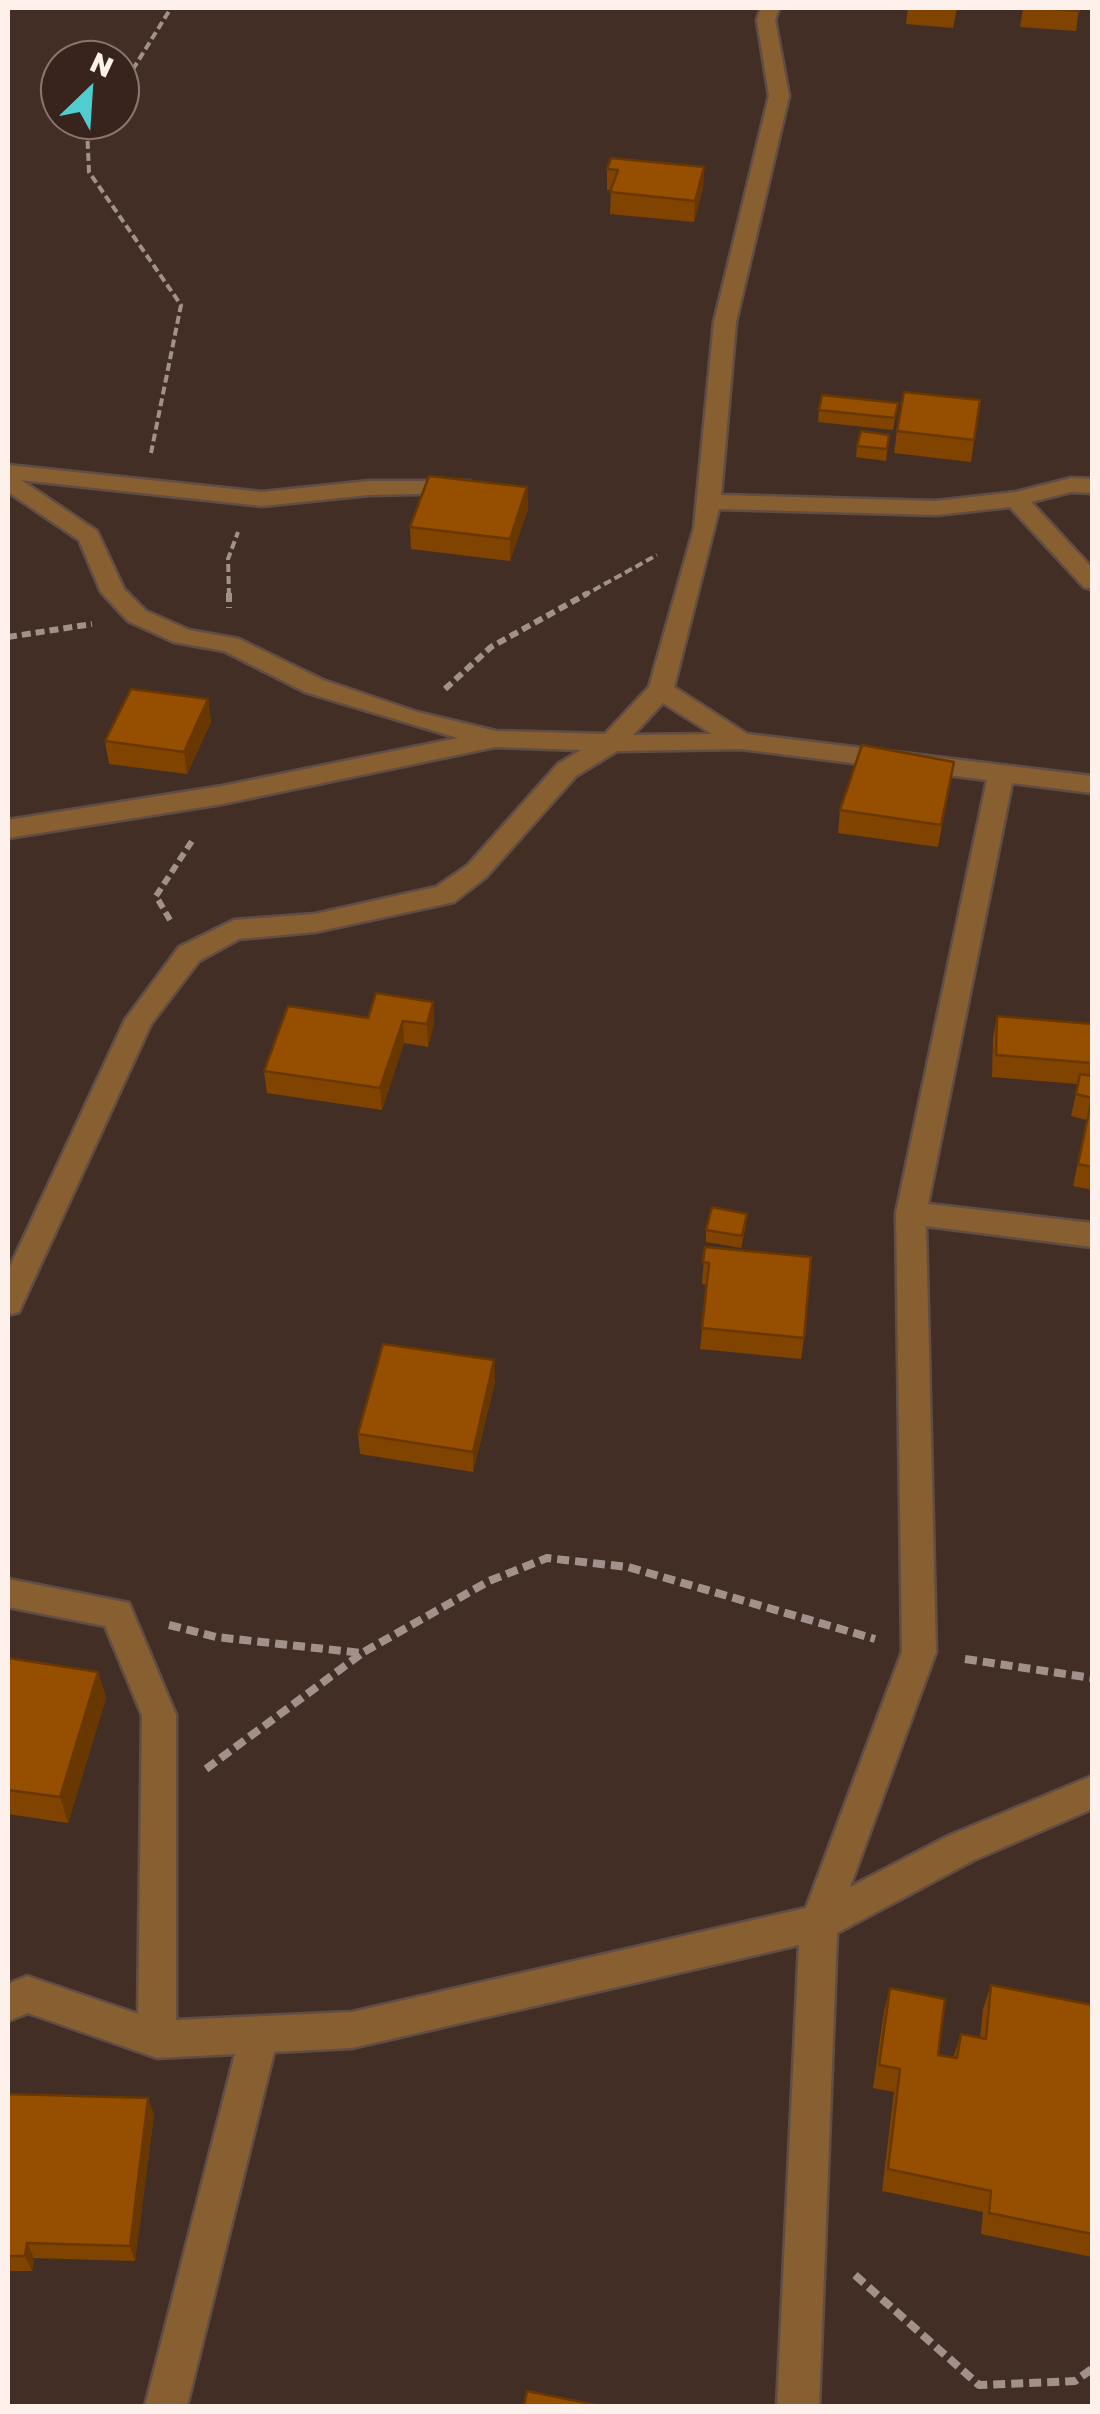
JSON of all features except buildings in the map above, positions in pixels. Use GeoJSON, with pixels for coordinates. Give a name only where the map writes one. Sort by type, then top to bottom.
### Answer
{"type":"FeatureCollection","features":[{"type":"Feature","properties":{"kind":"street"},"geometry":{"type":"LineString","coordinates":[[8,1304],[138,1020],[190,954],[234,930],[316,923],[444,895],[477,871],[566,770],[611,742],[661,690],[706,528],[725,322],[779,96],[766,20],[770,8]]}},
{"type":"Feature","properties":{"kind":"street"},"geometry":{"type":"LineString","coordinates":[[8,472],[250,498],[472,486]]}},
{"type":"Feature","properties":{"kind":"street"},"geometry":{"type":"LineString","coordinates":[[8,482],[90,536],[114,592],[137,616],[183,637],[230,644],[314,686],[412,719],[496,739],[742,741],[1092,784]]}},
{"type":"Feature","properties":{"kind":"street"},"geometry":{"type":"LineString","coordinates":[[709,502],[936,508],[1016,498],[1071,485],[1092,486]]}},
{"type":"Feature","properties":{"kind":"street"},"geometry":{"type":"LineString","coordinates":[[1016,498],[1092,582]]}},
{"type":"Feature","properties":{"kind":"street"},"geometry":{"type":"LineString","coordinates":[[661,690],[742,741]]}},
{"type":"Feature","properties":{"kind":"street"},"geometry":{"type":"LineString","coordinates":[[8,829],[222,795],[496,739]]}},
{"type":"Feature","properties":{"kind":"street"},"geometry":{"type":"LineString","coordinates":[[798,2406],[819,1923],[919,1652],[911,1212],[1001,773]]}},
{"type":"Feature","properties":{"kind":"street"},"geometry":{"type":"LineString","coordinates":[[911,1212],[1092,1235]]}},
{"type":"Feature","properties":{"kind":"street"},"geometry":{"type":"LineString","coordinates":[[8,1593],[117,1612],[158,1715],[158,2039]]}},
{"type":"Feature","properties":{"kind":"street"},"geometry":{"type":"LineString","coordinates":[[8,2004],[27,1994],[158,2039],[352,2030],[819,1923],[961,1848],[1092,1792]]}},
{"type":"Feature","properties":{"kind":"street"},"geometry":{"type":"LineString","coordinates":[[166,2406],[259,2034]]}},
{"type":"Feature","properties":{"kind":"path"},"geometry":{"type":"LineString","coordinates":[[140,58],[171,8]]}},
{"type":"Feature","properties":{"kind":"path"},"geometry":{"type":"LineString","coordinates":[[88,140],[89,172],[181,305],[144,488]]}},
{"type":"Feature","properties":{"kind":"path"},"geometry":{"type":"LineString","coordinates":[[230,644],[228,559],[250,498]]}},
{"type":"Feature","properties":{"kind":"path"},"geometry":{"type":"LineString","coordinates":[[412,719],[491,647],[706,528]]}},
{"type":"Feature","properties":{"kind":"path"},"geometry":{"type":"LineString","coordinates":[[8,638],[137,616]]}},
{"type":"Feature","properties":{"kind":"path"},"geometry":{"type":"LineString","coordinates":[[190,954],[156,896],[222,795]]}},
{"type":"Feature","properties":{"kind":"path"},"geometry":{"type":"LineString","coordinates":[[158,1804],[362,1653],[490,1581],[547,1558],[628,1568],[919,1652],[1092,1678]]}},
{"type":"Feature","properties":{"kind":"path"},"geometry":{"type":"LineString","coordinates":[[117,1612],[216,1637],[362,1653]]}},
{"type":"Feature","properties":{"kind":"path"},"geometry":{"type":"LineString","coordinates":[[805,2230],[979,2385],[1075,2381],[1092,2368]]}}]}
